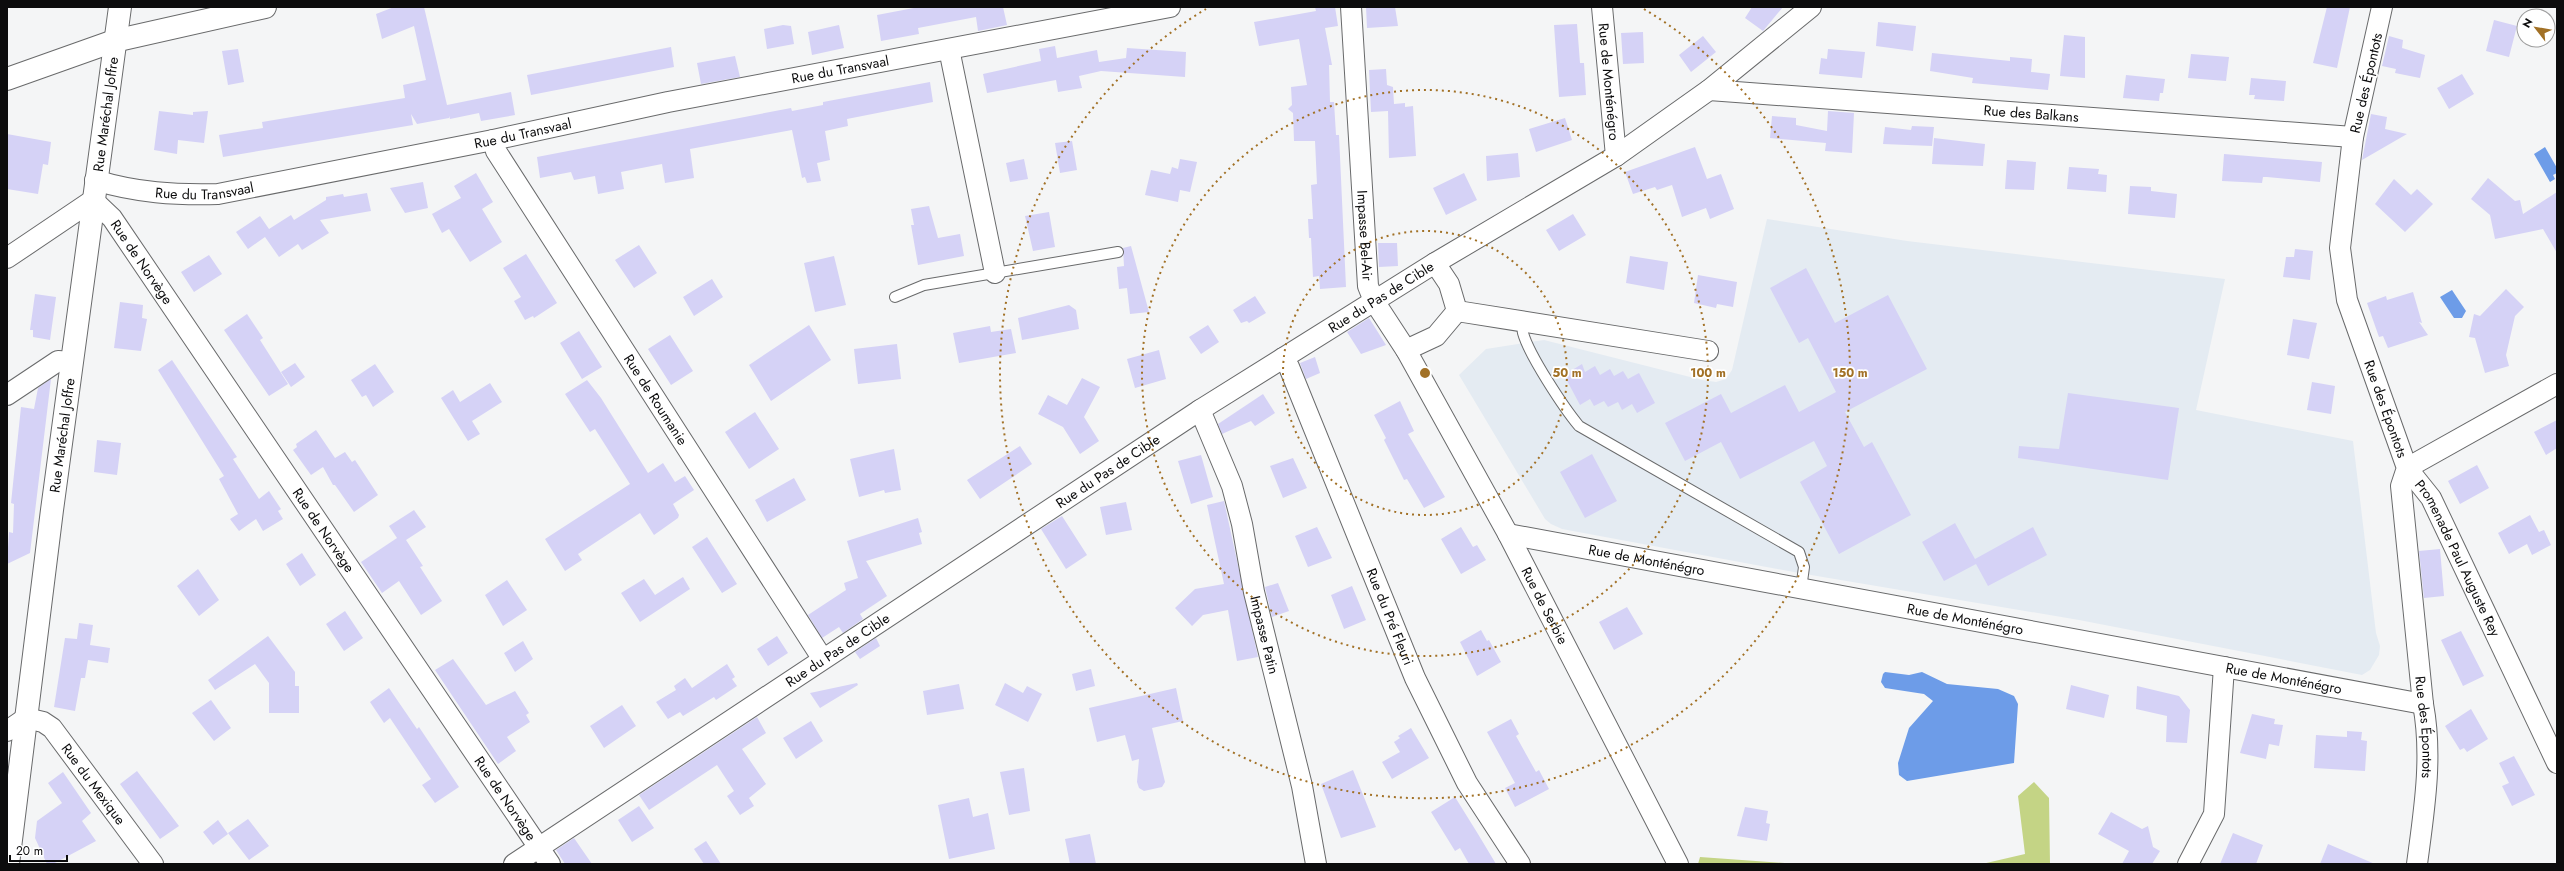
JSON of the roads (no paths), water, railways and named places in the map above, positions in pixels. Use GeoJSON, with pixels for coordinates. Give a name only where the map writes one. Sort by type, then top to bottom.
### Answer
{"type":"FeatureCollection","features":[{"type":"Feature","properties":{"kind":"main road","name":"Rue Maréchal Joffre"},"geometry":{"type":"LineString","coordinates":[[8,864],[94,190],[120,7]]}},
{"type":"Feature","properties":{"kind":"main road"},"geometry":{"type":"LineString","coordinates":[[7,79],[114,41],[265,7]]}},
{"type":"Feature","properties":{"kind":"street","name":"Rue du Transvaal"},"geometry":{"type":"LineString","coordinates":[[94,190],[171,195],[218,194],[493,140],[668,102],[1170,7]]}},
{"type":"Feature","properties":{"kind":"street","name":"Impasse Bel-Air"},"geometry":{"type":"LineString","coordinates":[[1351,7],[1368,286],[1374,301],[1406,350]]}},
{"type":"Feature","properties":{"kind":"street","name":"Rue de Monténégro"},"geometry":{"type":"LineString","coordinates":[[1602,7],[1616,156]]}},
{"type":"Feature","properties":{"kind":"street","name":"Rue du Pas de Cible"},"geometry":{"type":"LineString","coordinates":[[514,864],[822,658],[1200,410],[1435,263],[1616,156],[1709,90],[1811,7]]}},
{"type":"Feature","properties":{"kind":"street","name":"Rue des Épontots"},"geometry":{"type":"LineString","coordinates":[[2382,7],[2353,137],[2340,248],[2348,300],[2407,468],[2401,486],[2423,704],[2428,731],[2426,786],[2417,864]]}},
{"type":"Feature","properties":{"kind":"street"},"geometry":{"type":"LineString","coordinates":[[949,48],[995,273]]}},
{"type":"Feature","properties":{"kind":"street","name":"Rue des Balkans"},"geometry":{"type":"LineString","coordinates":[[1709,90],[2353,137]]}},
{"type":"Feature","properties":{"kind":"street","name":"Rue de Roumanie"},"geometry":{"type":"LineString","coordinates":[[493,140],[496,151],[822,658]]}},
{"type":"Feature","properties":{"kind":"street"},"geometry":{"type":"LineString","coordinates":[[7,258],[94,190]]}},
{"type":"Feature","properties":{"kind":"street","name":"Rue de Norvège"},"geometry":{"type":"LineString","coordinates":[[94,190],[550,864]]}},
{"type":"Feature","properties":{"kind":"street"},"geometry":{"type":"LineString","coordinates":[[1435,263],[1449,284],[1457,311]]}},
{"type":"Feature","properties":{"kind":"street"},"geometry":{"type":"LineString","coordinates":[[1457,311],[1708,351]]}},
{"type":"Feature","properties":{"kind":"street"},"geometry":{"type":"LineString","coordinates":[[1406,350],[1436,336],[1457,311]]}},
{"type":"Feature","properties":{"kind":"street","name":"Rue de Serbie"},"geometry":{"type":"LineString","coordinates":[[1406,350],[1508,534],[1678,864]]}},
{"type":"Feature","properties":{"kind":"street","name":"Rue du Pré Fleuri"},"geometry":{"type":"LineString","coordinates":[[1283,358],[1414,678],[1468,783],[1520,864]]}},
{"type":"Feature","properties":{"kind":"street"},"geometry":{"type":"LineString","coordinates":[[7,395],[58,361],[72,362]]}},
{"type":"Feature","properties":{"kind":"street","name":"Promenade Paul Auguste Rey"},"geometry":{"type":"LineString","coordinates":[[2557,384],[2407,468],[2431,498],[2557,763]]}},
{"type":"Feature","properties":{"kind":"street","name":"Impasse Patin"},"geometry":{"type":"LineString","coordinates":[[1200,410],[1232,486],[1242,524],[1254,592],[1302,786],[1316,864]]}},
{"type":"Feature","properties":{"kind":"street","name":"Rue de Monténégro"},"geometry":{"type":"LineString","coordinates":[[1508,534],[2423,704]]}},
{"type":"Feature","properties":{"kind":"street"},"geometry":{"type":"LineString","coordinates":[[2188,864],[2214,814],[2224,667]]}},
{"type":"Feature","properties":{"kind":"street"},"geometry":{"type":"LineString","coordinates":[[7,731],[26,718]]}},
{"type":"Feature","properties":{"kind":"street","name":"Rue du Mexique"},"geometry":{"type":"LineString","coordinates":[[26,718],[43,722],[52,728],[152,864]]}},
{"type":"Feature","properties":{"kind":"lane"},"geometry":{"type":"LineString","coordinates":[[895,297],[924,285],[1118,252]]}},
{"type":"Feature","properties":{"kind":"lane"},"geometry":{"type":"LineString","coordinates":[[1523,321],[1522,332],[1533,354],[1570,415],[1579,426],[1799,552],[1804,567],[1801,589]]}},
{"type":"Feature","properties":{"kind":"water"},"geometry":{"type":"Polygon","coordinates":[[[2545,147],[2557,168],[2557,173],[2553,175],[2555,179],[2550,182],[2534,154],[2545,147]]]}},
{"type":"Feature","properties":{"kind":"water"},"geometry":{"type":"Polygon","coordinates":[[[2452,290],[2466,311],[2462,318],[2454,318],[2440,297],[2452,290]]]}},
{"type":"Feature","properties":{"kind":"water"},"geometry":{"type":"Polygon","coordinates":[[[1885,672],[1909,675],[1922,672],[1947,684],[1998,689],[2014,696],[2018,704],[2014,763],[1907,781],[1899,775],[1898,763],[1909,728],[1933,701],[1924,694],[1885,688],[1881,682],[1885,672]]]}}]}
